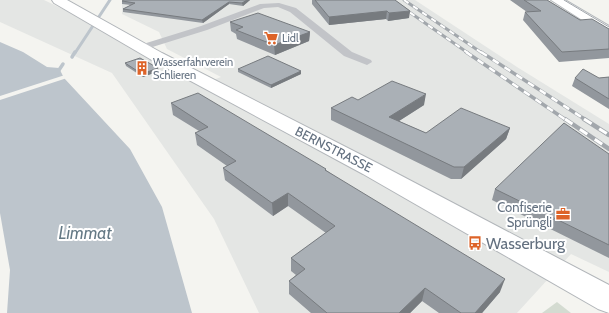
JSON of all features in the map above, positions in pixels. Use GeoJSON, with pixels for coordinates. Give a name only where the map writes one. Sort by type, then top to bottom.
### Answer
{"type":"FeatureCollection","features":[{"type":"Feature","properties":{"kind":"main road","name":"BERNSTRASSE"},"geometry":{"type":"LineString","coordinates":[[58,0],[143,47],[371,168],[609,300]]}},
{"type":"Feature","properties":{"kind":"main road"},"geometry":{"type":"LineString","coordinates":[[557,0],[609,31]]}},
{"type":"Feature","properties":{"kind":"main road"},"geometry":{"type":"LineString","coordinates":[[576,0],[609,20]]}},
{"type":"Feature","properties":{"kind":"street"},"geometry":{"type":"LineString","coordinates":[[143,47],[204,28],[263,6],[279,5],[293,10],[348,54],[367,62]]}},
{"type":"Feature","properties":{"kind":"shaded area"},"geometry":{"type":"Polygon","coordinates":[[[0,0],[44,0],[69,12],[200,85],[221,77],[167,49],[159,32],[122,14],[122,4],[124,0],[415,0],[517,67],[609,124],[609,272],[571,254],[517,313],[259,313],[214,219],[112,73],[0,22],[0,0]]]}},
{"type":"Feature","properties":{"kind":"shaded area"},"geometry":{"type":"Polygon","coordinates":[[[557,302],[571,313],[542,313],[557,302]]]}},
{"type":"Feature","properties":{"kind":"water","name":"Limmat"},"geometry":{"type":"Polygon","coordinates":[[[0,42],[23,52],[47,67],[59,68],[64,78],[130,149],[162,207],[192,313],[7,313],[10,270],[0,213],[0,42]]]}},
{"type":"Feature","properties":{"kind":"pier"},"geometry":{"type":"Polygon","coordinates":[[[65,75],[67,78],[0,100],[0,96],[65,75]]]}},
{"type":"Feature","properties":{"kind":"building"},"geometry":{"type":"Polygon","coordinates":[[[247,0],[242,3],[229,2],[202,20],[123,9],[135,3],[122,1],[247,0]]]}},
{"type":"Feature","properties":{"kind":"building"},"geometry":{"type":"Polygon","coordinates":[[[315,0],[395,0],[410,11],[389,13],[387,11],[329,17],[315,0]]]}},
{"type":"Feature","properties":{"kind":"building"},"geometry":{"type":"Polygon","coordinates":[[[524,0],[547,0],[580,20],[592,19],[609,29],[609,49],[562,52],[525,12],[541,11],[524,0]]]}},
{"type":"Feature","properties":{"kind":"building"},"geometry":{"type":"Polygon","coordinates":[[[258,13],[310,32],[274,45],[236,30],[243,27],[230,22],[258,13]]]}},
{"type":"Feature","properties":{"kind":"building"},"geometry":{"type":"Polygon","coordinates":[[[268,56],[301,71],[271,85],[238,69],[268,56]]]}},
{"type":"Feature","properties":{"kind":"building","name":"Wasserfahrverein Schlieren"},"geometry":{"type":"Polygon","coordinates":[[[140,58],[158,68],[142,74],[125,63],[140,58]]]}},
{"type":"Feature","properties":{"kind":"building"},"geometry":{"type":"Polygon","coordinates":[[[583,69],[599,78],[609,77],[609,99],[575,78],[583,69]]]}},
{"type":"Feature","properties":{"kind":"building"},"geometry":{"type":"Polygon","coordinates":[[[392,81],[426,94],[389,117],[426,133],[461,108],[510,128],[464,167],[454,167],[331,108],[352,97],[358,100],[392,81]]]}},
{"type":"Feature","properties":{"kind":"building"},"geometry":{"type":"Polygon","coordinates":[[[198,93],[326,169],[325,170],[505,279],[475,313],[461,313],[425,288],[399,313],[327,313],[289,281],[305,269],[291,258],[335,226],[288,193],[272,203],[223,168],[236,161],[195,133],[208,127],[171,103],[198,93]]]}},
{"type":"Feature","properties":{"kind":"building"},"geometry":{"type":"Polygon","coordinates":[[[564,123],[609,154],[609,245],[495,189],[564,123]]]}},
{"type":"Feature","properties":{"kind":"waterway"},"geometry":{"type":"LineString","coordinates":[[75,53],[110,0]]}},
{"type":"Feature","properties":{"kind":"waterway"},"geometry":{"type":"LineString","coordinates":[[72,57],[75,52]]}},
{"type":"Feature","properties":{"kind":"waterway"},"geometry":{"type":"LineString","coordinates":[[57,73],[63,64]]}},
{"type":"Feature","properties":{"kind":"tram line"},"geometry":{"type":"LineString","coordinates":[[564,0],[609,27]]}},
{"type":"Feature","properties":{"kind":"railway"},"geometry":{"type":"LineString","coordinates":[[392,0],[468,53]]}},
{"type":"Feature","properties":{"kind":"railway"},"geometry":{"type":"LineString","coordinates":[[404,0],[482,53]]}},
{"type":"Feature","properties":{"kind":"railway"},"geometry":{"type":"LineString","coordinates":[[466,52],[566,120]]}},
{"type":"Feature","properties":{"kind":"railway"},"geometry":{"type":"LineString","coordinates":[[481,52],[586,120]]}},
{"type":"Feature","properties":{"kind":"railway"},"geometry":{"type":"LineString","coordinates":[[565,119],[609,149]]}},
{"type":"Feature","properties":{"kind":"railway"},"geometry":{"type":"LineString","coordinates":[[584,119],[609,135]]}},
{"type":"Feature","properties":{"kind":"place","name":"Lidl"},"geometry":{"type":"Point","coordinates":[271,38]}},
{"type":"Feature","properties":{"kind":"place","name":"Wasserfahrverein Schlieren"},"geometry":{"type":"Point","coordinates":[142,68]}},
{"type":"Feature","properties":{"kind":"place","name":"Confiserie Sprüngli"},"geometry":{"type":"Point","coordinates":[563,214]}},
{"type":"Feature","properties":{"kind":"place","name":"Wasserburg"},"geometry":{"type":"Point","coordinates":[475,243]}}]}
